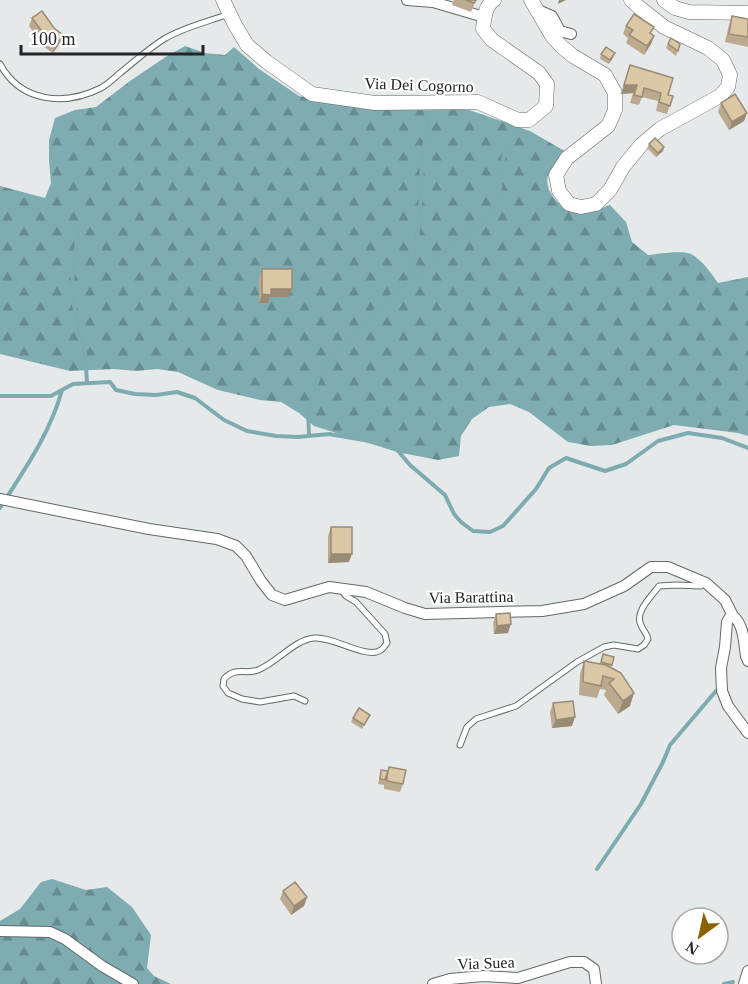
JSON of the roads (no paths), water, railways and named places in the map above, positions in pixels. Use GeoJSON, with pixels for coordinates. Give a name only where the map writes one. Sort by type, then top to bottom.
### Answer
{"type":"FeatureCollection","features":[{"type":"Feature","properties":{"kind":"street","name":"Via Dei Cogorno"},"geometry":{"type":"LineString","coordinates":[[223,0],[234,25],[247,45],[312,94],[375,103],[478,102],[518,120],[529,120],[546,106],[547,84],[539,73],[492,40],[483,29],[484,16]]}},
{"type":"Feature","properties":{"kind":"street"},"geometry":{"type":"LineString","coordinates":[[407,0],[433,2],[484,16],[490,2],[495,0]]}},
{"type":"Feature","properties":{"kind":"street"},"geometry":{"type":"LineString","coordinates":[[535,5],[552,36],[561,46],[605,75],[615,93],[615,110],[608,126],[567,159],[556,175],[559,191],[568,204],[580,207],[596,204],[610,190],[623,167],[641,145],[660,129],[720,96],[728,87],[730,75],[723,60],[708,48],[664,27],[632,0]]}},
{"type":"Feature","properties":{"kind":"street"},"geometry":{"type":"LineString","coordinates":[[664,0],[675,8],[689,12],[748,13]]}},
{"type":"Feature","properties":{"kind":"street"},"geometry":{"type":"LineString","coordinates":[[535,5],[552,16],[560,31],[571,34]]}},
{"type":"Feature","properties":{"kind":"street","name":"Via Barattina"},"geometry":{"type":"LineString","coordinates":[[0,498],[149,529],[217,539],[236,546],[246,556],[272,595],[285,600],[329,587],[366,592],[425,614],[542,611],[584,604],[624,586],[651,567],[668,567],[706,583],[725,600],[737,619],[748,660]]}},
{"type":"Feature","properties":{"kind":"street"},"geometry":{"type":"LineString","coordinates":[[733,616],[727,622],[721,668],[722,692],[728,706],[748,733]]}},
{"type":"Feature","properties":{"kind":"street"},"geometry":{"type":"LineString","coordinates":[[0,931],[50,932],[65,939],[102,966],[133,984]]}},
{"type":"Feature","properties":{"kind":"street","name":"Via Suea"},"geometry":{"type":"LineString","coordinates":[[433,984],[450,979],[483,976],[518,978],[570,962],[584,962],[594,969],[596,984]]}},
{"type":"Feature","properties":{"kind":"street"},"geometry":{"type":"LineString","coordinates":[[744,984],[748,971]]}},
{"type":"Feature","properties":{"kind":"lane"},"geometry":{"type":"LineString","coordinates":[[0,64],[4,72],[26,91],[44,98],[64,99],[79,96],[103,87],[161,41],[177,32],[230,14]]}},
{"type":"Feature","properties":{"kind":"lane"},"geometry":{"type":"LineString","coordinates":[[460,745],[467,727],[476,719],[516,706],[578,662],[604,647],[614,645],[638,649],[644,645],[648,639],[639,618],[644,605],[659,586],[701,586],[706,583]]}},
{"type":"Feature","properties":{"kind":"lane"},"geometry":{"type":"LineString","coordinates":[[305,701],[294,696],[260,702],[242,699],[228,693],[223,686],[224,679],[235,671],[255,671],[273,663],[300,642],[313,638],[325,638],[370,653],[380,651],[387,643],[385,634],[356,602],[340,589]]}},
{"type":"Feature","properties":{"kind":"waterway"},"geometry":{"type":"LineString","coordinates":[[413,278],[420,212],[422,158],[428,127],[426,113]]}},
{"type":"Feature","properties":{"kind":"waterway"},"geometry":{"type":"LineString","coordinates":[[309,435],[308,411],[323,367],[370,315],[408,282],[427,269],[491,211],[499,196],[504,154],[517,131]]}},
{"type":"Feature","properties":{"kind":"waterway"},"geometry":{"type":"LineString","coordinates":[[79,225],[71,290],[85,351],[87,383]]}},
{"type":"Feature","properties":{"kind":"waterway"},"geometry":{"type":"LineString","coordinates":[[0,396],[51,396],[73,384],[110,382],[116,390],[135,394],[156,395],[177,392],[195,398],[224,420],[247,431],[298,437],[329,434],[393,445],[410,465],[445,495],[454,514],[473,531],[490,532],[503,526],[536,489],[549,468],[566,458],[605,471],[626,464],[658,441],[688,433],[722,438],[748,448]]}},
{"type":"Feature","properties":{"kind":"waterway"},"geometry":{"type":"LineString","coordinates":[[0,508],[27,466],[51,422],[62,390]]}},
{"type":"Feature","properties":{"kind":"waterway"},"geometry":{"type":"LineString","coordinates":[[597,869],[641,804],[670,745],[716,691]]}},
{"type":"Feature","properties":{"kind":"waterway"},"geometry":{"type":"LineString","coordinates":[[724,984],[733,982]]}}]}
